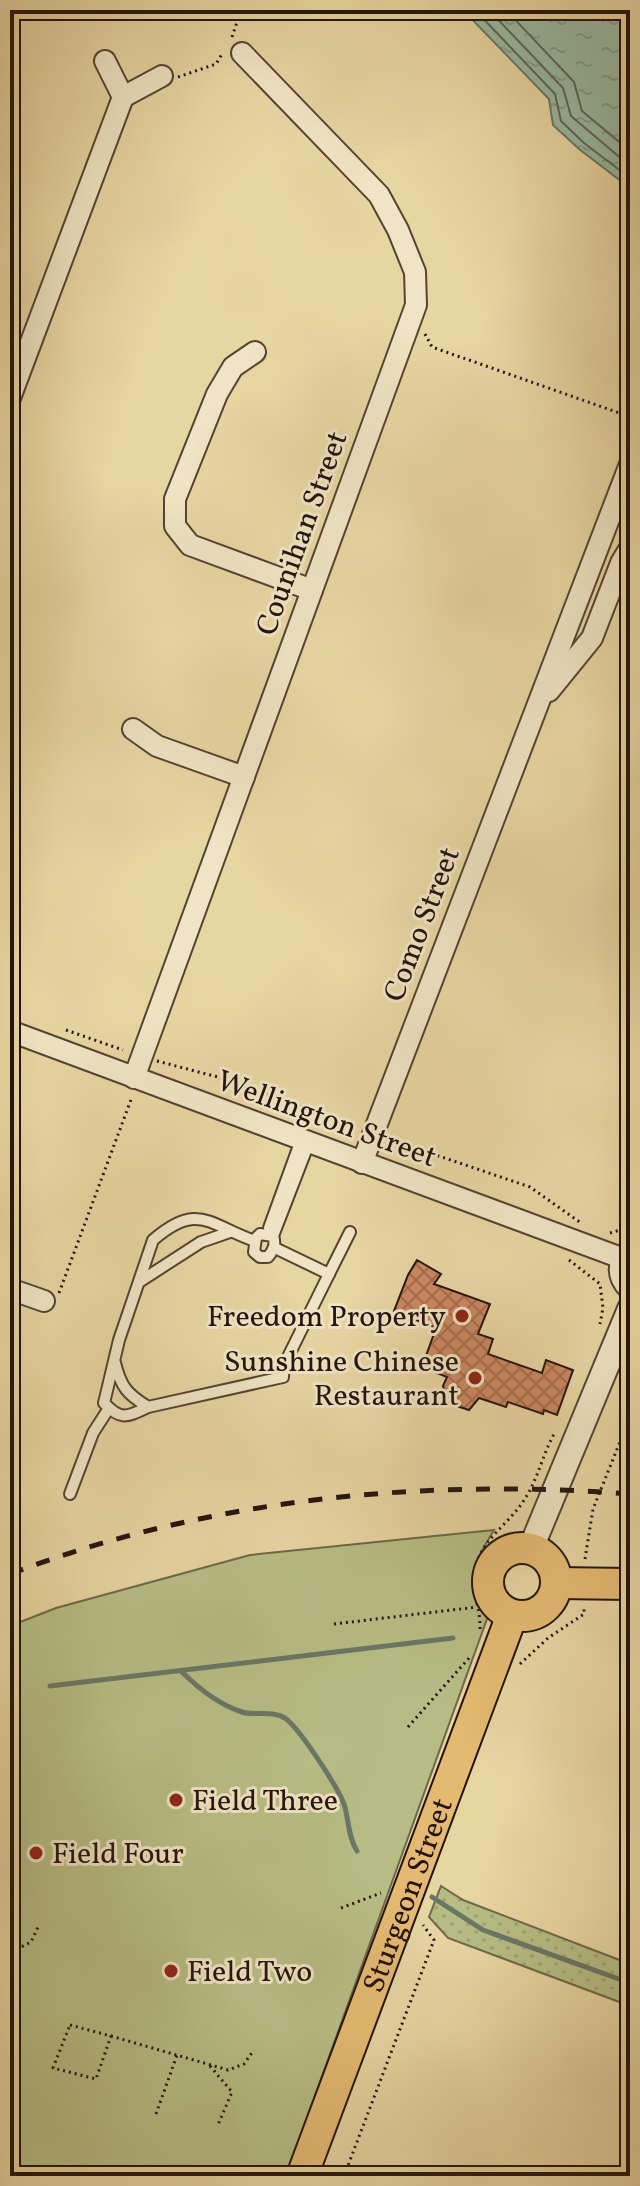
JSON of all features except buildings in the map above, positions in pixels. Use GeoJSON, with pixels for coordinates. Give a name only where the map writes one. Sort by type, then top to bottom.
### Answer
{"type":"FeatureCollection","features":[{"type":"Feature","properties":{"kind":"main road"},"geometry":{"type":"LineString","coordinates":[[571,1583],[550,1561],[531,1548],[513,1548],[505,1552],[492,1564],[489,1573],[492,1599],[504,1612],[523,1616],[542,1610],[571,1583],[630,1584]]}},
{"type":"Feature","properties":{"kind":"main road","name":"Sturgeon Street"},"geometry":{"type":"LineString","coordinates":[[302,2176],[512,1615]]}},
{"type":"Feature","properties":{"kind":"street","name":"Counihan Street"},"geometry":{"type":"LineString","coordinates":[[134,1078],[416,305],[415,272],[379,195],[232,48]]}},
{"type":"Feature","properties":{"kind":"street"},"geometry":{"type":"LineString","coordinates":[[105,61],[123,97]]}},
{"type":"Feature","properties":{"kind":"street"},"geometry":{"type":"LineString","coordinates":[[10,398],[123,97],[162,76]]}},
{"type":"Feature","properties":{"kind":"street"},"geometry":{"type":"LineString","coordinates":[[255,352],[233,367],[217,394],[175,499],[175,526],[190,545],[312,590]]}},
{"type":"Feature","properties":{"kind":"street","name":"Como Street"},"geometry":{"type":"LineString","coordinates":[[362,1163],[630,464]]}},
{"type":"Feature","properties":{"kind":"street","name":"Como Street"},"geometry":{"type":"LineString","coordinates":[[537,706],[592,638],[621,563],[630,548]]}},
{"type":"Feature","properties":{"kind":"street"},"geometry":{"type":"LineString","coordinates":[[133,729],[157,746],[244,777]]}},
{"type":"Feature","properties":{"kind":"street","name":"Wellington Street"},"geometry":{"type":"LineString","coordinates":[[10,1031],[362,1163],[627,1255]]}},
{"type":"Feature","properties":{"kind":"street"},"geometry":{"type":"LineString","coordinates":[[627,1255],[621,1272],[630,1287]]}},
{"type":"Feature","properties":{"kind":"street"},"geometry":{"type":"LineString","coordinates":[[10,1289],[44,1301]]}},
{"type":"Feature","properties":{"kind":"street"},"geometry":{"type":"LineString","coordinates":[[531,1548],[630,1309]]}},
{"type":"Feature","properties":{"kind":"lane"},"geometry":{"type":"LineString","coordinates":[[305,1142],[270,1234],[275,1248],[329,1274]]}},
{"type":"Feature","properties":{"kind":"lane"},"geometry":{"type":"LineString","coordinates":[[255,1241],[210,1221],[192,1217],[166,1228],[153,1240],[137,1283],[104,1403],[114,1413],[127,1417],[148,1407],[283,1377],[284,1365],[350,1232]]}},
{"type":"Feature","properties":{"kind":"lane"},"geometry":{"type":"LineString","coordinates":[[137,1283],[201,1242],[230,1232]]}},
{"type":"Feature","properties":{"kind":"lane"},"geometry":{"type":"LineString","coordinates":[[270,1234],[260,1234],[255,1241],[254,1252],[260,1257],[268,1257],[275,1248]]}},
{"type":"Feature","properties":{"kind":"lane"},"geometry":{"type":"LineString","coordinates":[[114,1360],[119,1380],[129,1396],[148,1407]]}},
{"type":"Feature","properties":{"kind":"lane"},"geometry":{"type":"LineString","coordinates":[[70,1494],[93,1433],[109,1408]]}},
{"type":"Feature","properties":{"kind":"path"},"geometry":{"type":"LineString","coordinates":[[162,76],[179,77],[216,64],[232,48],[241,10]]}},
{"type":"Feature","properties":{"kind":"path"},"geometry":{"type":"LineString","coordinates":[[409,325],[422,330],[432,347],[625,415],[630,421]]}},
{"type":"Feature","properties":{"kind":"path"},"geometry":{"type":"LineString","coordinates":[[67,1031],[229,1080],[373,1134],[530,1187],[571,1213],[589,1229]]}},
{"type":"Feature","properties":{"kind":"path"},"geometry":{"type":"LineString","coordinates":[[44,1301],[54,1305],[132,1101],[134,1078]]}},
{"type":"Feature","properties":{"kind":"path"},"geometry":{"type":"LineString","coordinates":[[607,1233],[630,1227]]}},
{"type":"Feature","properties":{"kind":"path"},"geometry":{"type":"LineString","coordinates":[[568,1259],[600,1284],[603,1308],[599,1329]]}},
{"type":"Feature","properties":{"kind":"path"},"geometry":{"type":"LineString","coordinates":[[519,1665],[548,1638],[584,1614],[571,1583],[585,1555],[593,1509],[630,1417]]}},
{"type":"Feature","properties":{"kind":"path"},"geometry":{"type":"LineString","coordinates":[[480,1636],[479,1607],[474,1591],[474,1571],[479,1555],[526,1498],[559,1428]]}},
{"type":"Feature","properties":{"kind":"path"},"geometry":{"type":"LineString","coordinates":[[334,1624],[479,1607]]}},
{"type":"Feature","properties":{"kind":"path"},"geometry":{"type":"LineString","coordinates":[[408,1727],[475,1651],[470,1665]]}},
{"type":"Feature","properties":{"kind":"path"},"geometry":{"type":"LineString","coordinates":[[341,1908],[383,1892]]}},
{"type":"Feature","properties":{"kind":"path"},"geometry":{"type":"LineString","coordinates":[[344,2176],[434,1940],[417,1919]]}},
{"type":"Feature","properties":{"kind":"path"},"geometry":{"type":"LineString","coordinates":[[10,1947],[21,1947],[31,1942],[38,1927]]}},
{"type":"Feature","properties":{"kind":"path"},"geometry":{"type":"LineString","coordinates":[[111,2036],[96,2079],[53,2068],[70,2025],[111,2036],[177,2055],[210,2066],[228,2070],[244,2064],[254,2050]]}},
{"type":"Feature","properties":{"kind":"path"},"geometry":{"type":"LineString","coordinates":[[156,2114],[177,2055]]}},
{"type":"Feature","properties":{"kind":"path"},"geometry":{"type":"LineString","coordinates":[[210,2066],[232,2092],[218,2125]]}},
{"type":"Feature","properties":{"kind":"shaded area"},"geometry":{"type":"Polygon","coordinates":[[[494,1530],[474,1572],[476,1591],[488,1616],[286,2176],[10,2176],[10,1626],[56,1608],[250,1555],[494,1530]]]}},
{"type":"Feature","properties":{"kind":"shaded area"},"geometry":{"type":"Polygon","coordinates":[[[441,1886],[463,1900],[630,1964],[630,2006],[448,1938],[429,1917],[441,1886]]]}},
{"type":"Feature","properties":{"kind":"water"},"geometry":{"type":"Polygon","coordinates":[[[463,10],[630,10],[630,188],[553,125],[549,99],[463,10]]]}},
{"type":"Feature","properties":{"kind":"waterway"},"geometry":{"type":"LineString","coordinates":[[50,1686],[453,1638]]}},
{"type":"Feature","properties":{"kind":"waterway"},"geometry":{"type":"LineString","coordinates":[[181,1671],[225,1705],[247,1713],[280,1716],[292,1724],[318,1758],[340,1796],[357,1851]]}},
{"type":"Feature","properties":{"kind":"waterway"},"geometry":{"type":"LineString","coordinates":[[432,1897],[483,1930],[630,1983]]}},
{"type":"Feature","properties":{"kind":"railway"},"geometry":{"type":"LineString","coordinates":[[10,1574],[85,1548],[161,1528],[316,1500],[472,1489],[630,1494]]}},
{"type":"Feature","properties":{"kind":"place","name":"Freedom Property"},"geometry":{"type":"Point","coordinates":[462,1316]}},
{"type":"Feature","properties":{"kind":"place","name":"Sunshine Chinese Restaurant"},"geometry":{"type":"Point","coordinates":[475,1378]}},
{"type":"Feature","properties":{"kind":"place","name":"Field Three"},"geometry":{"type":"Point","coordinates":[176,1800]}},
{"type":"Feature","properties":{"kind":"place","name":"Field Four"},"geometry":{"type":"Point","coordinates":[36,1853]}},
{"type":"Feature","properties":{"kind":"place","name":"Field Two"},"geometry":{"type":"Point","coordinates":[171,1971]}}]}
